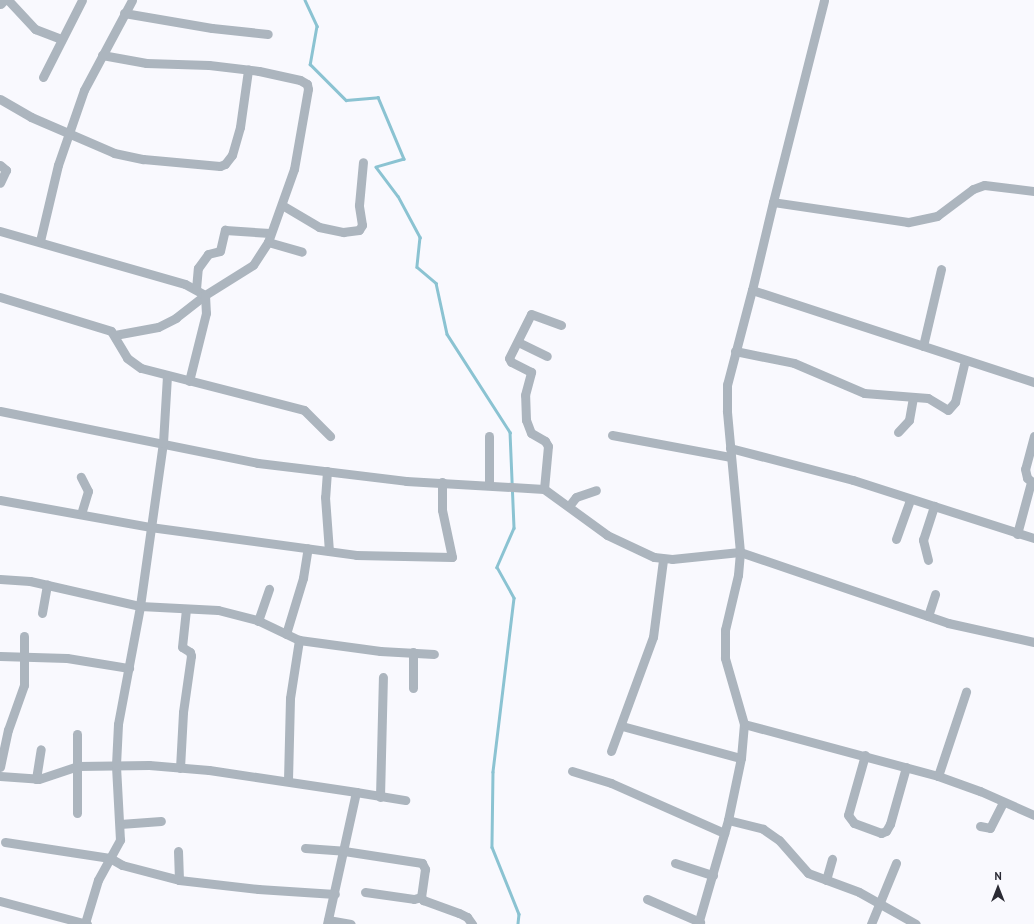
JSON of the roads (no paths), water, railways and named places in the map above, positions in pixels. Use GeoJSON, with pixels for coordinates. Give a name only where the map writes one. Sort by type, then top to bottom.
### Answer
{"type":"FeatureCollection","features":[{"type":"Feature","properties":{"kind":"street"},"geometry":{"type":"LineString","coordinates":[[8,0],[35,29],[61,39]]}},
{"type":"Feature","properties":{"kind":"street"},"geometry":{"type":"LineString","coordinates":[[43,77],[82,0]]}},
{"type":"Feature","properties":{"kind":"street"},"geometry":{"type":"LineString","coordinates":[[40,241],[58,166],[84,90],[132,0]]}},
{"type":"Feature","properties":{"kind":"street"},"geometry":{"type":"LineString","coordinates":[[647,898],[699,923],[728,820],[741,758],[744,724],[724,658],[725,630],[738,575],[740,552],[731,453],[727,385],[824,0]]}},
{"type":"Feature","properties":{"kind":"street"},"geometry":{"type":"LineString","coordinates":[[124,13],[212,28],[268,34]]}},
{"type":"Feature","properties":{"kind":"street"},"geometry":{"type":"LineString","coordinates":[[102,55],[146,63],[209,65],[248,70],[290,78],[307,84],[299,150],[282,205],[269,238],[253,265],[205,295],[176,318],[158,327],[115,335]]}},
{"type":"Feature","properties":{"kind":"street"},"geometry":{"type":"LineString","coordinates":[[0,99],[30,117],[114,153],[143,159],[211,166],[225,164],[232,156],[240,127],[248,70]]}},
{"type":"Feature","properties":{"kind":"street"},"geometry":{"type":"LineString","coordinates":[[282,205],[319,226],[343,232],[359,230],[362,225],[359,205],[363,162]]}},
{"type":"Feature","properties":{"kind":"street"},"geometry":{"type":"LineString","coordinates":[[0,165],[6,170],[0,183]]}},
{"type":"Feature","properties":{"kind":"street"},"geometry":{"type":"LineString","coordinates":[[773,202],[908,222],[937,216],[973,189],[984,185],[1034,191]]}},
{"type":"Feature","properties":{"kind":"street"},"geometry":{"type":"LineString","coordinates":[[196,289],[198,268],[208,254],[220,251],[225,230],[269,238],[302,252]]}},
{"type":"Feature","properties":{"kind":"street"},"geometry":{"type":"LineString","coordinates":[[0,231],[40,241],[196,289],[205,295]]}},
{"type":"Feature","properties":{"kind":"street"},"geometry":{"type":"LineString","coordinates":[[923,346],[941,268]]}},
{"type":"Feature","properties":{"kind":"street"},"geometry":{"type":"LineString","coordinates":[[752,290],[1034,382]]}},
{"type":"Feature","properties":{"kind":"street"},"geometry":{"type":"LineString","coordinates":[[189,381],[206,313],[205,295]]}},
{"type":"Feature","properties":{"kind":"street"},"geometry":{"type":"LineString","coordinates":[[0,298],[101,327],[115,335],[127,358],[141,368],[304,410],[330,436]]}},
{"type":"Feature","properties":{"kind":"street"},"geometry":{"type":"LineString","coordinates":[[544,489],[548,446],[545,441],[531,433],[526,420],[525,395],[531,372],[510,360],[531,314],[561,325]]}},
{"type":"Feature","properties":{"kind":"street"},"geometry":{"type":"LineString","coordinates":[[518,342],[547,356]]}},
{"type":"Feature","properties":{"kind":"street"},"geometry":{"type":"LineString","coordinates":[[735,350],[794,363],[864,393],[928,398],[948,410],[952,407],[965,360]]}},
{"type":"Feature","properties":{"kind":"street"},"geometry":{"type":"LineString","coordinates":[[0,901],[86,924],[98,880],[118,846],[120,824],[116,765],[118,724],[140,606],[163,443],[167,375]]}},
{"type":"Feature","properties":{"kind":"street"},"geometry":{"type":"LineString","coordinates":[[898,432],[909,420],[914,397]]}},
{"type":"Feature","properties":{"kind":"street"},"geometry":{"type":"LineString","coordinates":[[0,411],[258,463],[327,472],[544,489],[607,535],[663,560],[740,552],[948,623],[1034,642]]}},
{"type":"Feature","properties":{"kind":"street"},"geometry":{"type":"LineString","coordinates":[[612,435],[731,453],[853,480],[910,500],[934,506],[1017,534],[1034,538]]}},
{"type":"Feature","properties":{"kind":"street"},"geometry":{"type":"LineString","coordinates":[[489,436],[489,485]]}},
{"type":"Feature","properties":{"kind":"street"},"geometry":{"type":"LineString","coordinates":[[1017,534],[1032,482],[1025,469],[1034,436]]}},
{"type":"Feature","properties":{"kind":"street"},"geometry":{"type":"LineString","coordinates":[[327,472],[325,497],[329,551]]}},
{"type":"Feature","properties":{"kind":"street"},"geometry":{"type":"LineString","coordinates":[[81,514],[88,492],[82,477]]}},
{"type":"Feature","properties":{"kind":"street"},"geometry":{"type":"LineString","coordinates":[[0,500],[150,527],[356,555],[452,557],[442,510],[442,482]]}},
{"type":"Feature","properties":{"kind":"street"},"geometry":{"type":"LineString","coordinates":[[569,506],[576,497],[596,490]]}},
{"type":"Feature","properties":{"kind":"street"},"geometry":{"type":"LineString","coordinates":[[896,539],[910,500]]}},
{"type":"Feature","properties":{"kind":"street"},"geometry":{"type":"LineString","coordinates":[[928,560],[923,540],[934,506]]}},
{"type":"Feature","properties":{"kind":"street"},"geometry":{"type":"LineString","coordinates":[[286,634],[302,578],[308,548]]}},
{"type":"Feature","properties":{"kind":"street"},"geometry":{"type":"LineString","coordinates":[[611,751],[622,726],[653,637],[663,560]]}},
{"type":"Feature","properties":{"kind":"street"},"geometry":{"type":"LineString","coordinates":[[0,579],[30,580],[140,606],[218,610],[258,621],[299,640],[434,654]]}},
{"type":"Feature","properties":{"kind":"street"},"geometry":{"type":"LineString","coordinates":[[42,614],[47,584]]}},
{"type":"Feature","properties":{"kind":"street"},"geometry":{"type":"LineString","coordinates":[[258,621],[269,589]]}},
{"type":"Feature","properties":{"kind":"street"},"geometry":{"type":"LineString","coordinates":[[928,616],[935,594]]}},
{"type":"Feature","properties":{"kind":"street"},"geometry":{"type":"LineString","coordinates":[[180,768],[183,712],[191,656],[190,652],[182,647],[186,609]]}},
{"type":"Feature","properties":{"kind":"street"},"geometry":{"type":"LineString","coordinates":[[0,768],[8,730],[24,684],[24,636]]}},
{"type":"Feature","properties":{"kind":"street"},"geometry":{"type":"LineString","coordinates":[[288,780],[290,698],[299,640]]}},
{"type":"Feature","properties":{"kind":"street"},"geometry":{"type":"LineString","coordinates":[[413,652],[413,688]]}},
{"type":"Feature","properties":{"kind":"street"},"geometry":{"type":"LineString","coordinates":[[0,656],[67,658],[129,668]]}},
{"type":"Feature","properties":{"kind":"street"},"geometry":{"type":"LineString","coordinates":[[380,797],[383,677]]}},
{"type":"Feature","properties":{"kind":"street"},"geometry":{"type":"LineString","coordinates":[[938,776],[966,692]]}},
{"type":"Feature","properties":{"kind":"street"},"geometry":{"type":"LineString","coordinates":[[744,724],[865,755],[938,776],[1034,815]]}},
{"type":"Feature","properties":{"kind":"street"},"geometry":{"type":"LineString","coordinates":[[622,726],[741,758]]}},
{"type":"Feature","properties":{"kind":"street"},"geometry":{"type":"LineString","coordinates":[[77,734],[77,813]]}},
{"type":"Feature","properties":{"kind":"street"},"geometry":{"type":"LineString","coordinates":[[36,779],[41,749]]}},
{"type":"Feature","properties":{"kind":"street"},"geometry":{"type":"LineString","coordinates":[[865,755],[848,815],[854,823],[881,833],[886,831],[890,824],[906,767]]}},
{"type":"Feature","properties":{"kind":"street"},"geometry":{"type":"LineString","coordinates":[[0,776],[36,779],[78,766],[116,765],[180,768],[288,780],[380,797],[405,800]]}},
{"type":"Feature","properties":{"kind":"street"},"geometry":{"type":"LineString","coordinates":[[572,771],[611,783],[724,833]]}},
{"type":"Feature","properties":{"kind":"street"},"geometry":{"type":"LineString","coordinates":[[351,924],[328,922],[356,792]]}},
{"type":"Feature","properties":{"kind":"street"},"geometry":{"type":"LineString","coordinates":[[980,826],[990,828],[1003,802]]}},
{"type":"Feature","properties":{"kind":"street"},"geometry":{"type":"LineString","coordinates":[[728,820],[763,829],[778,840],[808,873],[879,902],[916,924]]}},
{"type":"Feature","properties":{"kind":"street"},"geometry":{"type":"LineString","coordinates":[[120,824],[161,821]]}},
{"type":"Feature","properties":{"kind":"street"},"geometry":{"type":"LineString","coordinates":[[5,842],[110,858],[122,865],[179,880],[258,889],[335,894]]}},
{"type":"Feature","properties":{"kind":"street"},"geometry":{"type":"LineString","coordinates":[[306,848],[344,851],[422,863],[425,869],[421,897]]}},
{"type":"Feature","properties":{"kind":"street"},"geometry":{"type":"LineString","coordinates":[[178,851],[179,880]]}},
{"type":"Feature","properties":{"kind":"street"},"geometry":{"type":"LineString","coordinates":[[826,880],[832,859]]}},
{"type":"Feature","properties":{"kind":"street"},"geometry":{"type":"LineString","coordinates":[[675,863],[713,875]]}},
{"type":"Feature","properties":{"kind":"street"},"geometry":{"type":"LineString","coordinates":[[871,924],[896,863]]}},
{"type":"Feature","properties":{"kind":"street"},"geometry":{"type":"LineString","coordinates":[[364,892],[414,899],[421,897]]}},
{"type":"Feature","properties":{"kind":"street"},"geometry":{"type":"LineString","coordinates":[[421,897],[429,903],[467,917],[472,924]]}},
{"type":"Feature","properties":{"kind":"waterway"},"geometry":{"type":"LineString","coordinates":[[305,0],[317,26],[310,64],[346,100],[378,97],[404,159],[376,167],[398,196],[420,237],[417,267],[436,283],[447,334],[510,432],[514,528],[497,567],[514,598],[493,772],[492,847],[519,914],[518,924]]}}]}
